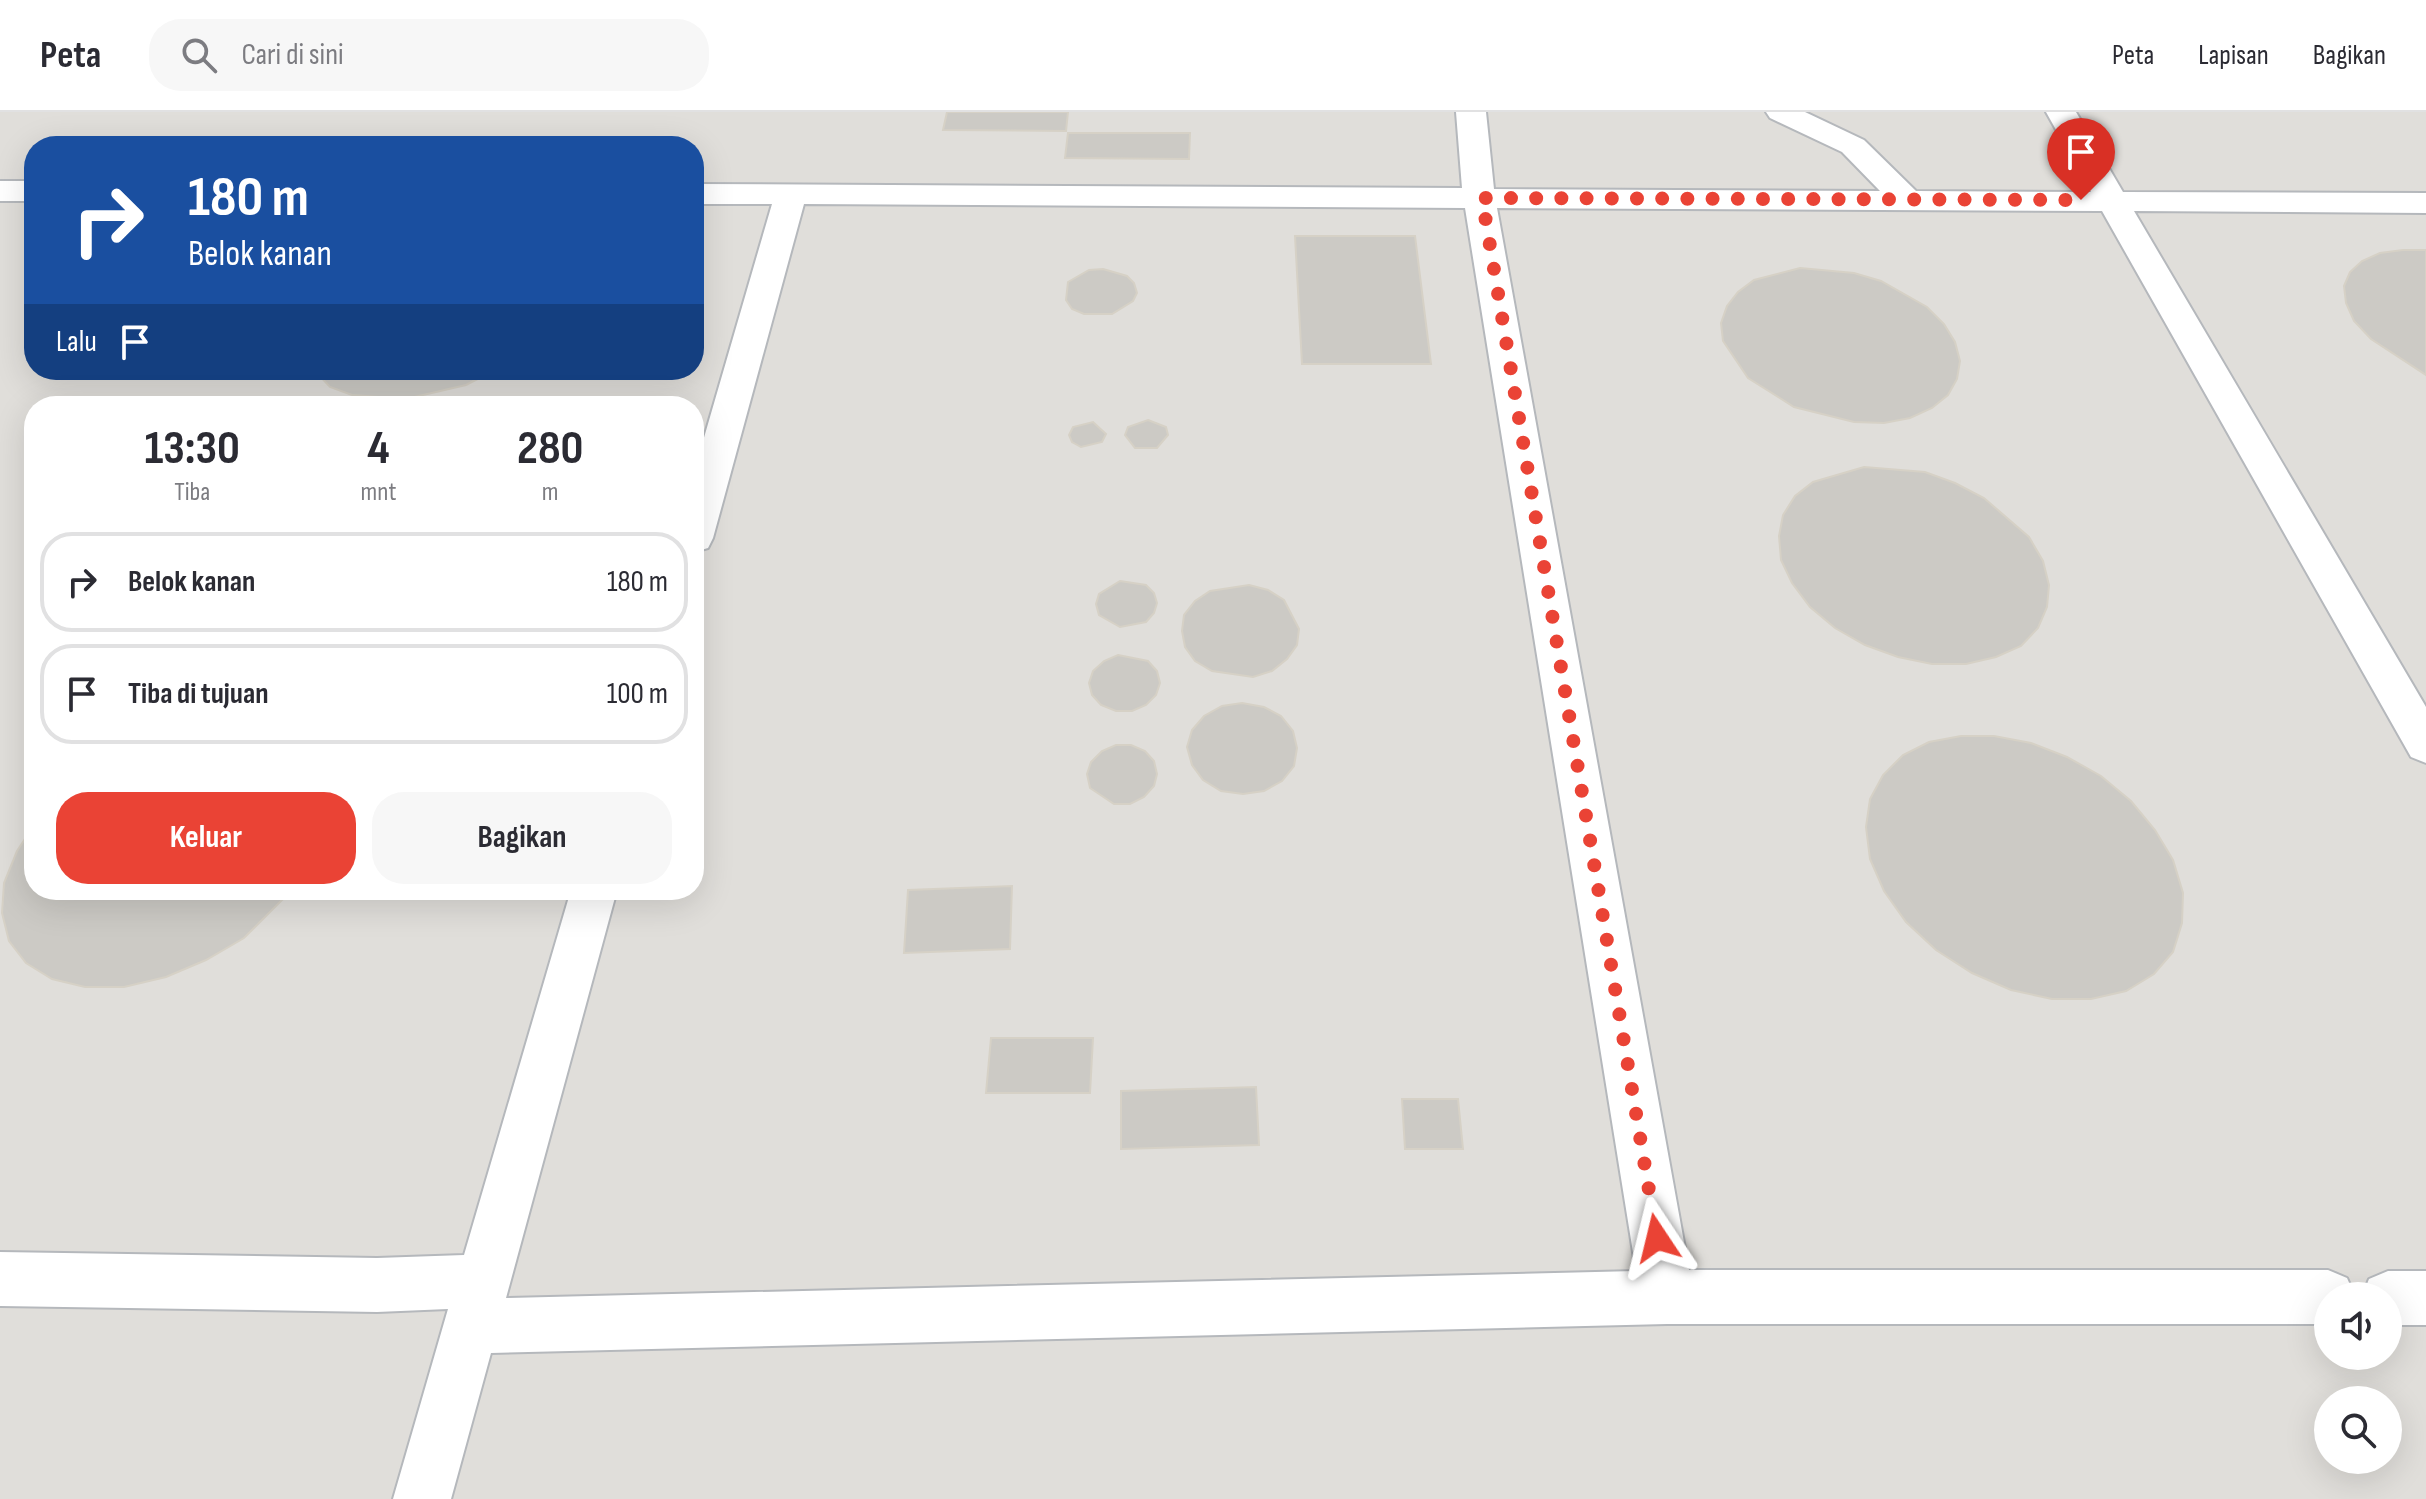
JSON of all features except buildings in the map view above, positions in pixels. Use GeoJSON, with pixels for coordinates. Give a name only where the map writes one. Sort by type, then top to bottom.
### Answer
{"type":"FeatureCollection","features":[{"type":"Feature","properties":{"kind":"lane"},"geometry":{"type":"LineString","coordinates":[[1471,112],[1475,172],[1482,198],[1667,1297]]}},
{"type":"Feature","properties":{"kind":"lane"},"geometry":{"type":"LineString","coordinates":[[1781,112],[1853,146],[1906,199]]}},
{"type":"Feature","properties":{"kind":"lane"},"geometry":{"type":"LineString","coordinates":[[2061,112],[2426,745]]}},
{"type":"Feature","properties":{"kind":"lane"},"geometry":{"type":"LineString","coordinates":[[0,191],[24,191]]}},
{"type":"Feature","properties":{"kind":"lane"},"geometry":{"type":"LineString","coordinates":[[704,194],[2426,203]]}},
{"type":"Feature","properties":{"kind":"lane"},"geometry":{"type":"LineString","coordinates":[[704,503],[791,194]]}},
{"type":"Feature","properties":{"kind":"lane"},"geometry":{"type":"LineString","coordinates":[[422,1499],[591,900]]}},
{"type":"Feature","properties":{"kind":"lane"},"geometry":{"type":"LineString","coordinates":[[0,1279],[377,1285],[478,1303],[2314,1297]]}},
{"type":"Feature","properties":{"kind":"lane"},"geometry":{"type":"LineString","coordinates":[[2402,1298],[2426,1298]]}},
{"type":"Feature","properties":{"kind":"shaded area"},"geometry":{"type":"Polygon","coordinates":[[[0,112],[2426,112],[2426,1499],[0,1499],[0,112]]]}},
{"type":"Feature","properties":{"kind":"route"},"geometry":{"type":"LineString","coordinates":[[1657,1238],[1482,198],[2081,200]]}}]}
